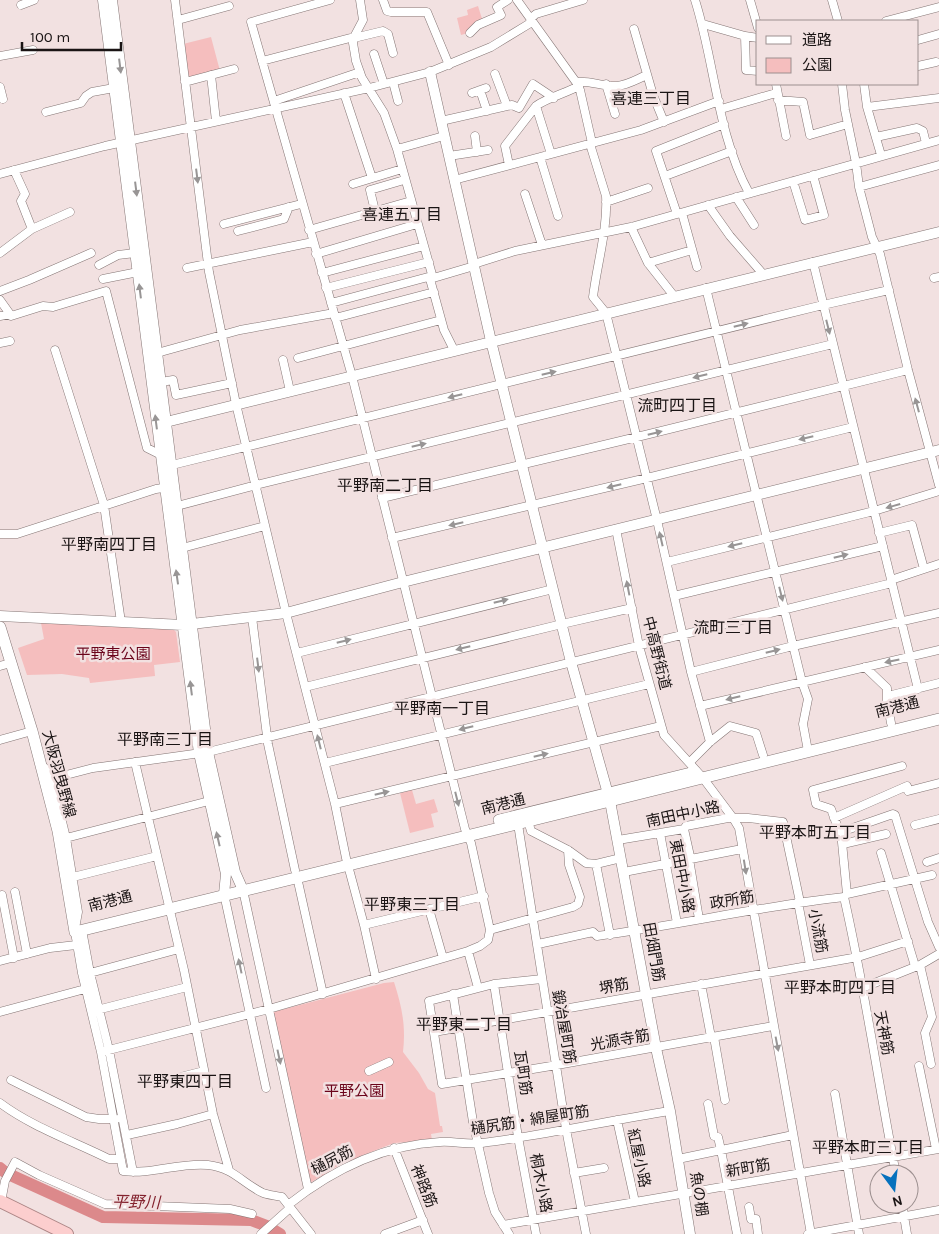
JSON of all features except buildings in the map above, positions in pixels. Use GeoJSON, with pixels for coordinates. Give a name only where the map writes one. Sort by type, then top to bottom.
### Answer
{"type":"FeatureCollection","features":[{"type":"Feature","properties":{"kind":"highway"},"geometry":{"type":"LineString","coordinates":[[1,1201],[61,1233]]}},
{"type":"Feature","properties":{"kind":"main road","name":"大阪羽曳野線"},"geometry":{"type":"LineString","coordinates":[[0,627],[6,665],[32,731],[58,831],[78,929]]}},
{"type":"Feature","properties":{"kind":"main road","name":"南港通"},"geometry":{"type":"LineString","coordinates":[[700,774],[763,755],[807,748],[891,723],[939,712]]}},
{"type":"Feature","properties":{"kind":"main road","name":"南港通"},"geometry":{"type":"LineString","coordinates":[[78,929],[168,905],[700,774],[939,719]]}},
{"type":"Feature","properties":{"kind":"main road","name":"南港通"},"geometry":{"type":"LineString","coordinates":[[466,832],[523,822],[609,797]]}},
{"type":"Feature","properties":{"kind":"street"},"geometry":{"type":"LineString","coordinates":[[21,5],[34,0]]}},
{"type":"Feature","properties":{"kind":"street"},"geometry":{"type":"LineString","coordinates":[[103,0],[114,88],[126,142],[151,339],[160,455],[177,506],[188,625]]}},
{"type":"Feature","properties":{"kind":"street"},"geometry":{"type":"LineString","coordinates":[[112,0],[135,253],[151,339],[157,353],[161,382],[172,465],[170,487],[209,801],[226,874],[225,891],[266,1088]]}},
{"type":"Feature","properties":{"kind":"street"},"geometry":{"type":"LineString","coordinates":[[175,0],[208,264],[222,336],[246,447],[335,804],[376,979]]}},
{"type":"Feature","properties":{"kind":"street"},"geometry":{"type":"LineString","coordinates":[[101,1052],[250,1014],[376,979],[468,951],[488,940],[490,930],[484,896],[441,734],[352,376],[250,22],[330,0]]}},
{"type":"Feature","properties":{"kind":"street"},"geometry":{"type":"LineString","coordinates":[[360,0],[363,20],[354,38],[353,49],[360,72],[384,113],[397,149],[404,180],[424,246],[441,320],[454,350]]}},
{"type":"Feature","properties":{"kind":"street"},"geometry":{"type":"LineString","coordinates":[[383,0],[388,11],[391,12],[427,12],[449,65]]}},
{"type":"Feature","properties":{"kind":"street"},"geometry":{"type":"LineString","coordinates":[[470,33],[478,25],[501,15],[497,6],[508,0]]}},
{"type":"Feature","properties":{"kind":"street"},"geometry":{"type":"LineString","coordinates":[[517,0],[578,84],[606,202],[604,233],[593,297],[606,313],[710,742]]}},
{"type":"Feature","properties":{"kind":"street"},"geometry":{"type":"LineString","coordinates":[[275,104],[369,88],[430,72],[491,47],[531,20],[536,14],[583,0]]}},
{"type":"Feature","properties":{"kind":"street"},"geometry":{"type":"LineString","coordinates":[[695,0],[703,24],[724,124],[739,174],[749,193]]}},
{"type":"Feature","properties":{"kind":"street"},"geometry":{"type":"LineString","coordinates":[[750,0],[756,21]]}},
{"type":"Feature","properties":{"kind":"street"},"geometry":{"type":"LineString","coordinates":[[832,0],[838,20]]}},
{"type":"Feature","properties":{"kind":"street"},"geometry":{"type":"LineString","coordinates":[[178,20],[229,6]]}},
{"type":"Feature","properties":{"kind":"street"},"geometry":{"type":"LineString","coordinates":[[890,20],[939,7]]}},
{"type":"Feature","properties":{"kind":"street"},"geometry":{"type":"LineString","coordinates":[[703,24],[756,38]]}},
{"type":"Feature","properties":{"kind":"street"},"geometry":{"type":"LineString","coordinates":[[634,29],[664,122]]}},
{"type":"Feature","properties":{"kind":"street"},"geometry":{"type":"LineString","coordinates":[[262,61],[383,31],[388,34],[393,53]]}},
{"type":"Feature","properties":{"kind":"street"},"geometry":{"type":"LineString","coordinates":[[919,40],[939,34]]}},
{"type":"Feature","properties":{"kind":"street"},"geometry":{"type":"LineString","coordinates":[[745,36],[746,70],[756,71]]}},
{"type":"Feature","properties":{"kind":"street"},"geometry":{"type":"LineString","coordinates":[[0,56],[33,50]]}},
{"type":"Feature","properties":{"kind":"street"},"geometry":{"type":"LineString","coordinates":[[374,54],[384,84]]}},
{"type":"Feature","properties":{"kind":"street"},"geometry":{"type":"LineString","coordinates":[[919,66],[936,62]]}},
{"type":"Feature","properties":{"kind":"street"},"geometry":{"type":"LineString","coordinates":[[185,82],[234,69]]}},
{"type":"Feature","properties":{"kind":"street"},"geometry":{"type":"LineString","coordinates":[[0,174],[58,158],[216,121],[275,104],[360,72]]}},
{"type":"Feature","properties":{"kind":"street","name":"田畑門筋"},"geometry":{"type":"LineString","coordinates":[[430,72],[491,341],[571,662],[609,797],[678,1159]]}},
{"type":"Feature","properties":{"kind":"street"},"geometry":{"type":"LineString","coordinates":[[495,74],[507,106]]}},
{"type":"Feature","properties":{"kind":"street"},"geometry":{"type":"LineString","coordinates":[[509,165],[504,146],[536,106],[542,102],[554,98],[585,81],[616,86],[630,83],[647,74]]}},
{"type":"Feature","properties":{"kind":"street"},"geometry":{"type":"LineString","coordinates":[[210,75],[216,121]]}},
{"type":"Feature","properties":{"kind":"street"},"geometry":{"type":"LineString","coordinates":[[393,82],[398,101]]}},
{"type":"Feature","properties":{"kind":"street"},"geometry":{"type":"LineString","coordinates":[[441,121],[512,105],[519,108],[533,84],[554,98]]}},
{"type":"Feature","properties":{"kind":"street"},"geometry":{"type":"LineString","coordinates":[[606,84],[615,114]]}},
{"type":"Feature","properties":{"kind":"street"},"geometry":{"type":"LineString","coordinates":[[776,85],[786,136]]}},
{"type":"Feature","properties":{"kind":"street"},"geometry":{"type":"LineString","coordinates":[[842,85],[859,187],[872,237],[880,254],[908,370],[934,451],[939,485]]}},
{"type":"Feature","properties":{"kind":"street"},"geometry":{"type":"LineString","coordinates":[[864,85],[867,107],[881,155]]}},
{"type":"Feature","properties":{"kind":"street"},"geometry":{"type":"LineString","coordinates":[[0,86],[3,99]]}},
{"type":"Feature","properties":{"kind":"street"},"geometry":{"type":"LineString","coordinates":[[46,112],[81,102],[92,92],[114,88]]}},
{"type":"Feature","properties":{"kind":"street"},"geometry":{"type":"LineString","coordinates":[[479,90],[486,111]]}},
{"type":"Feature","properties":{"kind":"street"},"geometry":{"type":"LineString","coordinates":[[344,92],[372,178]]}},
{"type":"Feature","properties":{"kind":"street"},"geometry":{"type":"LineString","coordinates":[[454,180],[591,144],[720,105],[777,96],[803,102],[810,135],[848,124]]}},
{"type":"Feature","properties":{"kind":"street"},"geometry":{"type":"LineString","coordinates":[[867,107],[939,98]]}},
{"type":"Feature","properties":{"kind":"street"},"geometry":{"type":"LineString","coordinates":[[536,106],[551,154]]}},
{"type":"Feature","properties":{"kind":"street"},"geometry":{"type":"LineString","coordinates":[[697,267],[680,213],[656,151],[724,124]]}},
{"type":"Feature","properties":{"kind":"street"},"geometry":{"type":"LineString","coordinates":[[876,138],[917,128],[923,131],[926,143]]}},
{"type":"Feature","properties":{"kind":"street"},"geometry":{"type":"LineString","coordinates":[[397,149],[444,136]]}},
{"type":"Feature","properties":{"kind":"street"},"geometry":{"type":"LineString","coordinates":[[475,136],[477,152]]}},
{"type":"Feature","properties":{"kind":"street"},"geometry":{"type":"LineString","coordinates":[[331,303],[428,277],[432,278],[514,251],[631,227],[939,140]]}},
{"type":"Feature","properties":{"kind":"street"},"geometry":{"type":"LineString","coordinates":[[448,156],[488,150]]}},
{"type":"Feature","properties":{"kind":"street"},"geometry":{"type":"LineString","coordinates":[[665,176],[732,151]]}},
{"type":"Feature","properties":{"kind":"street"},"geometry":{"type":"LineString","coordinates":[[540,157],[558,216]]}},
{"type":"Feature","properties":{"kind":"street"},"geometry":{"type":"LineString","coordinates":[[859,187],[939,165]]}},
{"type":"Feature","properties":{"kind":"street"},"geometry":{"type":"LineString","coordinates":[[353,184],[402,169]]}},
{"type":"Feature","properties":{"kind":"street"},"geometry":{"type":"LineString","coordinates":[[14,170],[24,194],[21,201],[32,229]]}},
{"type":"Feature","properties":{"kind":"street"},"geometry":{"type":"LineString","coordinates":[[794,181],[805,220],[824,215],[813,175]]}},
{"type":"Feature","properties":{"kind":"street"},"geometry":{"type":"LineString","coordinates":[[376,211],[370,190],[404,180]]}},
{"type":"Feature","properties":{"kind":"street"},"geometry":{"type":"LineString","coordinates":[[606,202],[648,188]]}},
{"type":"Feature","properties":{"kind":"street"},"geometry":{"type":"LineString","coordinates":[[525,194],[542,245]]}},
{"type":"Feature","properties":{"kind":"street"},"geometry":{"type":"LineString","coordinates":[[736,197],[754,225]]}},
{"type":"Feature","properties":{"kind":"street"},"geometry":{"type":"LineString","coordinates":[[309,230],[411,201]]}},
{"type":"Feature","properties":{"kind":"street"},"geometry":{"type":"LineString","coordinates":[[224,224],[301,204]]}},
{"type":"Feature","properties":{"kind":"street"},"geometry":{"type":"LineString","coordinates":[[708,205],[730,236],[763,274]]}},
{"type":"Feature","properties":{"kind":"street"},"geometry":{"type":"LineString","coordinates":[[238,231],[284,220],[289,207]]}},
{"type":"Feature","properties":{"kind":"street"},"geometry":{"type":"LineString","coordinates":[[0,253],[32,229],[70,212]]}},
{"type":"Feature","properties":{"kind":"street"},"geometry":{"type":"LineString","coordinates":[[316,254],[417,224]]}},
{"type":"Feature","properties":{"kind":"street"},"geometry":{"type":"LineString","coordinates":[[631,227],[648,263],[674,296]]}},
{"type":"Feature","properties":{"kind":"street"},"geometry":{"type":"LineString","coordinates":[[166,422],[939,232]]}},
{"type":"Feature","properties":{"kind":"street"},"geometry":{"type":"LineString","coordinates":[[187,268],[313,242]]}},
{"type":"Feature","properties":{"kind":"street"},"geometry":{"type":"LineString","coordinates":[[322,273],[424,246]]}},
{"type":"Feature","properties":{"kind":"street"},"geometry":{"type":"LineString","coordinates":[[648,263],[692,250]]}},
{"type":"Feature","properties":{"kind":"street"},"geometry":{"type":"LineString","coordinates":[[0,291],[91,253]]}},
{"type":"Feature","properties":{"kind":"street"},"geometry":{"type":"LineString","coordinates":[[99,264],[118,255],[135,253]]}},
{"type":"Feature","properties":{"kind":"street"},"geometry":{"type":"LineString","coordinates":[[326,288],[428,262]]}},
{"type":"Feature","properties":{"kind":"street"},"geometry":{"type":"LineString","coordinates":[[813,262],[918,688]]}},
{"type":"Feature","properties":{"kind":"street"},"geometry":{"type":"LineString","coordinates":[[103,279],[138,272]]}},
{"type":"Feature","properties":{"kind":"street"},"geometry":{"type":"LineString","coordinates":[[706,288],[793,646],[808,699],[803,724],[807,748]]}},
{"type":"Feature","properties":{"kind":"street"},"geometry":{"type":"LineString","coordinates":[[172,465],[889,290]]}},
{"type":"Feature","properties":{"kind":"street"},"geometry":{"type":"LineString","coordinates":[[0,316],[10,314],[11,316],[43,306],[53,307],[106,291],[147,448],[160,455]]}},
{"type":"Feature","properties":{"kind":"street"},"geometry":{"type":"LineString","coordinates":[[157,353],[240,330],[334,316],[434,292]]}},
{"type":"Feature","properties":{"kind":"street"},"geometry":{"type":"LineString","coordinates":[[0,300],[10,314]]}},
{"type":"Feature","properties":{"kind":"street"},"geometry":{"type":"LineString","coordinates":[[298,358],[441,320]]}},
{"type":"Feature","properties":{"kind":"street"},"geometry":{"type":"LineString","coordinates":[[0,343],[10,340]]}},
{"type":"Feature","properties":{"kind":"street"},"geometry":{"type":"LineString","coordinates":[[177,506],[372,456],[833,344]]}},
{"type":"Feature","properties":{"kind":"street"},"geometry":{"type":"LineString","coordinates":[[55,350],[104,506],[121,622]]}},
{"type":"Feature","properties":{"kind":"street"},"geometry":{"type":"LineString","coordinates":[[283,360],[290,390]]}},
{"type":"Feature","properties":{"kind":"street"},"geometry":{"type":"LineString","coordinates":[[382,498],[908,370]]}},
{"type":"Feature","properties":{"kind":"street"},"geometry":{"type":"LineString","coordinates":[[161,382],[173,380],[176,395],[232,383]]}},
{"type":"Feature","properties":{"kind":"street"},"geometry":{"type":"LineString","coordinates":[[392,538],[532,506],[853,427]]}},
{"type":"Feature","properties":{"kind":"street"},"geometry":{"type":"LineString","coordinates":[[0,616],[188,625],[286,613],[403,582],[934,451]]}},
{"type":"Feature","properties":{"kind":"street"},"geometry":{"type":"LineString","coordinates":[[0,534],[17,534],[156,489],[170,487]]}},
{"type":"Feature","properties":{"kind":"street"},"geometry":{"type":"LineString","coordinates":[[667,562],[874,511],[939,491]]}},
{"type":"Feature","properties":{"kind":"street"},"geometry":{"type":"LineString","coordinates":[[879,533],[912,525],[924,569]]}},
{"type":"Feature","properties":{"kind":"street"},"geometry":{"type":"LineString","coordinates":[[182,548],[266,526]]}},
{"type":"Feature","properties":{"kind":"street","name":"中高野街道"},"geometry":{"type":"LineString","coordinates":[[616,529],[639,646],[664,735],[700,774],[739,828],[810,1234]]}},
{"type":"Feature","properties":{"kind":"street"},"geometry":{"type":"LineString","coordinates":[[674,596],[883,546]]}},
{"type":"Feature","properties":{"kind":"street"},"geometry":{"type":"LineString","coordinates":[[66,775],[93,768],[203,753],[785,611],[892,582],[939,564]]}},
{"type":"Feature","properties":{"kind":"street"},"geometry":{"type":"LineString","coordinates":[[297,653],[553,589]]}},
{"type":"Feature","properties":{"kind":"street"},"geometry":{"type":"LineString","coordinates":[[305,687],[632,608]]}},
{"type":"Feature","properties":{"kind":"street"},"geometry":{"type":"LineString","coordinates":[[692,672],[793,646],[939,613]]}},
{"type":"Feature","properties":{"kind":"street"},"geometry":{"type":"LineString","coordinates":[[252,617],[267,737],[323,994]]}},
{"type":"Feature","properties":{"kind":"street"},"geometry":{"type":"LineString","coordinates":[[700,706],[939,650]]}},
{"type":"Feature","properties":{"kind":"street"},"geometry":{"type":"LineString","coordinates":[[865,667],[886,688],[891,723]]}},
{"type":"Feature","properties":{"kind":"street"},"geometry":{"type":"LineString","coordinates":[[888,696],[939,683]]}},
{"type":"Feature","properties":{"kind":"street"},"geometry":{"type":"LineString","coordinates":[[324,763],[649,684]]}},
{"type":"Feature","properties":{"kind":"street"},"geometry":{"type":"LineString","coordinates":[[335,804],[661,726]]}},
{"type":"Feature","properties":{"kind":"street"},"geometry":{"type":"LineString","coordinates":[[690,762],[730,726],[756,733],[763,755]]}},
{"type":"Feature","properties":{"kind":"street"},"geometry":{"type":"LineString","coordinates":[[0,740],[32,731]]}},
{"type":"Feature","properties":{"kind":"street"},"geometry":{"type":"LineString","coordinates":[[203,753],[241,887],[308,1189]]}},
{"type":"Feature","properties":{"kind":"street"},"geometry":{"type":"LineString","coordinates":[[134,762],[179,949],[213,1114],[229,1170]]}},
{"type":"Feature","properties":{"kind":"street"},"geometry":{"type":"LineString","coordinates":[[41,766],[50,772],[66,838],[78,912],[76,945],[101,1052],[123,1171],[133,1172],[189,1165],[209,1165],[229,1170],[265,1194],[282,1197],[311,1234]]}},
{"type":"Feature","properties":{"kind":"street","name":"天神筋"},"geometry":{"type":"LineString","coordinates":[[894,1164],[846,896],[841,832],[831,809],[816,804],[813,790],[902,766]]}},
{"type":"Feature","properties":{"kind":"street"},"geometry":{"type":"LineString","coordinates":[[834,818],[908,789],[939,783]]}},
{"type":"Feature","properties":{"kind":"street"},"geometry":{"type":"LineString","coordinates":[[66,838],[209,801]]}},
{"type":"Feature","properties":{"kind":"street"},"geometry":{"type":"LineString","coordinates":[[841,832],[893,814],[895,815],[928,922],[939,947]]}},
{"type":"Feature","properties":{"kind":"street","name":"南田中小路"},"geometry":{"type":"LineString","coordinates":[[618,840],[684,829],[686,826],[733,818],[783,822]]}},
{"type":"Feature","properties":{"kind":"street"},"geometry":{"type":"LineString","coordinates":[[915,825],[939,819]]}},
{"type":"Feature","properties":{"kind":"street"},"geometry":{"type":"LineString","coordinates":[[523,822],[531,830],[568,850],[586,863],[596,864],[621,858]]}},
{"type":"Feature","properties":{"kind":"street","name":"鍛冶屋町筋"},"geometry":{"type":"LineString","coordinates":[[523,822],[532,918],[538,944],[566,1129],[586,1234]]}},
{"type":"Feature","properties":{"kind":"street","name":"小流筋"},"geometry":{"type":"LineString","coordinates":[[783,822],[810,965]]}},
{"type":"Feature","properties":{"kind":"street"},"geometry":{"type":"LineString","coordinates":[[684,829],[690,856],[699,920]]}},
{"type":"Feature","properties":{"kind":"street","name":"東田中小路"},"geometry":{"type":"LineString","coordinates":[[660,833],[678,923]]}},
{"type":"Feature","properties":{"kind":"street"},"geometry":{"type":"LineString","coordinates":[[843,844],[886,834]]}},
{"type":"Feature","properties":{"kind":"street"},"geometry":{"type":"LineString","coordinates":[[624,872],[742,849]]}},
{"type":"Feature","properties":{"kind":"street"},"geometry":{"type":"LineString","coordinates":[[490,930],[573,907],[580,901],[569,865],[568,850]]}},
{"type":"Feature","properties":{"kind":"street"},"geometry":{"type":"LineString","coordinates":[[881,853],[908,941],[918,965],[932,1017],[925,1033],[931,1064]]}},
{"type":"Feature","properties":{"kind":"street"},"geometry":{"type":"LineString","coordinates":[[73,877],[157,856]]}},
{"type":"Feature","properties":{"kind":"street"},"geometry":{"type":"LineString","coordinates":[[927,862],[939,858]]}},
{"type":"Feature","properties":{"kind":"street"},"geometry":{"type":"LineString","coordinates":[[596,864],[610,935]]}},
{"type":"Feature","properties":{"kind":"street","name":"政所筋"},"geometry":{"type":"LineString","coordinates":[[538,944],[594,932],[597,936],[635,932],[752,910],[846,896],[932,875]]}},
{"type":"Feature","properties":{"kind":"street"},"geometry":{"type":"LineString","coordinates":[[15,892],[27,954]]}},
{"type":"Feature","properties":{"kind":"street"},"geometry":{"type":"LineString","coordinates":[[2,895],[14,958]]}},
{"type":"Feature","properties":{"kind":"street"},"geometry":{"type":"LineString","coordinates":[[364,925],[484,896]]}},
{"type":"Feature","properties":{"kind":"street"},"geometry":{"type":"LineString","coordinates":[[429,909],[443,958]]}},
{"type":"Feature","properties":{"kind":"street"},"geometry":{"type":"LineString","coordinates":[[78,929],[100,1009],[133,1172]]}},
{"type":"Feature","properties":{"kind":"street","name":"堺筋"},"geometry":{"type":"LineString","coordinates":[[434,1032],[547,1013],[764,972],[858,957],[908,941]]}},
{"type":"Feature","properties":{"kind":"street"},"geometry":{"type":"LineString","coordinates":[[0,961],[50,948],[76,945]]}},
{"type":"Feature","properties":{"kind":"street"},"geometry":{"type":"LineString","coordinates":[[90,973],[179,949]]}},
{"type":"Feature","properties":{"kind":"street"},"geometry":{"type":"LineString","coordinates":[[468,951],[478,988]]}},
{"type":"Feature","properties":{"kind":"street"},"geometry":{"type":"LineString","coordinates":[[862,988],[938,958]]}},
{"type":"Feature","properties":{"kind":"street"},"geometry":{"type":"LineString","coordinates":[[434,1032],[429,1001],[494,984],[542,979]]}},
{"type":"Feature","properties":{"kind":"street","name":"瓦町筋"},"geometry":{"type":"LineString","coordinates":[[494,984],[518,1137]]}},
{"type":"Feature","properties":{"kind":"street"},"geometry":{"type":"LineString","coordinates":[[701,984],[725,1100]]}},
{"type":"Feature","properties":{"kind":"street"},"geometry":{"type":"LineString","coordinates":[[91,1012],[187,987]]}},
{"type":"Feature","properties":{"kind":"street"},"geometry":{"type":"LineString","coordinates":[[0,1012],[85,990]]}},
{"type":"Feature","properties":{"kind":"street"},"geometry":{"type":"LineString","coordinates":[[453,994],[473,1122],[489,1193],[495,1212],[509,1234]]}},
{"type":"Feature","properties":{"kind":"street","name":"光源寺筋"},"geometry":{"type":"LineString","coordinates":[[434,1032],[442,1084],[773,1026]]}},
{"type":"Feature","properties":{"kind":"street"},"geometry":{"type":"LineString","coordinates":[[369,1071],[389,1062]]}},
{"type":"Feature","properties":{"kind":"street"},"geometry":{"type":"LineString","coordinates":[[920,1066],[938,1149]]}},
{"type":"Feature","properties":{"kind":"street"},"geometry":{"type":"LineString","coordinates":[[157,1083],[204,1070]]}},
{"type":"Feature","properties":{"kind":"street"},"geometry":{"type":"LineString","coordinates":[[11,1080],[86,1117],[113,1120],[123,1118]]}},
{"type":"Feature","properties":{"kind":"street"},"geometry":{"type":"LineString","coordinates":[[835,1094],[859,1234]]}},
{"type":"Feature","properties":{"kind":"street"},"geometry":{"type":"LineString","coordinates":[[0,1103],[10,1111],[35,1124],[109,1159],[120,1159]]}},
{"type":"Feature","properties":{"kind":"street"},"geometry":{"type":"LineString","coordinates":[[708,1104],[714,1136],[718,1137],[721,1150],[737,1234]]}},
{"type":"Feature","properties":{"kind":"street","name":"樋尻筋・綿屋町筋"},"geometry":{"type":"LineString","coordinates":[[394,1148],[440,1142],[479,1144],[670,1111]]}},
{"type":"Feature","properties":{"kind":"street"},"geometry":{"type":"LineString","coordinates":[[127,1135],[213,1114]]}},
{"type":"Feature","properties":{"kind":"street","name":"紅屋小路"},"geometry":{"type":"LineString","coordinates":[[617,1120],[635,1202]]}},
{"type":"Feature","properties":{"kind":"street"},"geometry":{"type":"LineString","coordinates":[[678,1159],[793,1135]]}},
{"type":"Feature","properties":{"kind":"street","name":"桐木小路"},"geometry":{"type":"LineString","coordinates":[[518,1137],[536,1234]]}},
{"type":"Feature","properties":{"kind":"street","name":"樋尻筋"},"geometry":{"type":"LineString","coordinates":[[260,1234],[308,1189],[360,1160],[394,1148]]}},
{"type":"Feature","properties":{"kind":"street","name":"神路筋"},"geometry":{"type":"LineString","coordinates":[[394,1148],[428,1234]]}},
{"type":"Feature","properties":{"kind":"street","name":"新町筋"},"geometry":{"type":"LineString","coordinates":[[503,1225],[938,1149]]}},
{"type":"Feature","properties":{"kind":"street","name":"魚の棚"},"geometry":{"type":"LineString","coordinates":[[678,1159],[690,1234]]}},
{"type":"Feature","properties":{"kind":"street"},"geometry":{"type":"LineString","coordinates":[[1,1201],[6,1181],[15,1162],[39,1175],[105,1204],[230,1209],[252,1214]]}},
{"type":"Feature","properties":{"kind":"street"},"geometry":{"type":"LineString","coordinates":[[574,1173],[604,1168]]}},
{"type":"Feature","properties":{"kind":"street"},"geometry":{"type":"LineString","coordinates":[[749,1207],[751,1219],[756,1219],[758,1234]]}},
{"type":"Feature","properties":{"kind":"street"},"geometry":{"type":"LineString","coordinates":[[810,1234],[939,1210]]}},
{"type":"Feature","properties":{"kind":"street"},"geometry":{"type":"LineString","coordinates":[[905,1216],[907,1234]]}},
{"type":"Feature","properties":{"kind":"street"},"geometry":{"type":"LineString","coordinates":[[385,1234],[423,1220]]}},
{"type":"Feature","properties":{"kind":"green space"},"geometry":{"type":"Polygon","coordinates":[[[478,6],[483,22],[468,33],[461,35],[457,18],[468,15],[467,10],[478,6]]]}},
{"type":"Feature","properties":{"kind":"green space"},"geometry":{"type":"Polygon","coordinates":[[[211,37],[220,71],[187,79],[183,44],[211,37]]]}},
{"type":"Feature","properties":{"kind":"green space","name":"平野東公園"},"geometry":{"type":"Polygon","coordinates":[[[74,622],[174,630],[176,632],[180,662],[154,665],[155,676],[90,683],[89,678],[62,674],[27,675],[18,648],[44,639],[41,623],[74,622]]]}},
{"type":"Feature","properties":{"kind":"green space"},"geometry":{"type":"Polygon","coordinates":[[[412,790],[416,804],[434,799],[438,812],[431,814],[434,827],[410,833],[400,793],[412,790]]]}},
{"type":"Feature","properties":{"kind":"green space","name":"平野公園"},"geometry":{"type":"Polygon","coordinates":[[[394,982],[403,1017],[403,1052],[419,1073],[428,1089],[435,1093],[440,1126],[442,1126],[443,1132],[431,1134],[432,1140],[394,1143],[341,1164],[310,1183],[273,1012],[394,982]]]}},
{"type":"Feature","properties":{"kind":"waterway","name":"平野川"},"geometry":{"type":"LineString","coordinates":[[0,1168],[6,1173],[103,1217],[251,1220],[267,1226],[280,1234]]}},
{"type":"Feature","properties":{"kind":"district","name":"喜連三丁目"},"geometry":{"type":"Point","coordinates":[651,98]}},
{"type":"Feature","properties":{"kind":"district","name":"喜連五丁目"},"geometry":{"type":"Point","coordinates":[402,214]}},
{"type":"Feature","properties":{"kind":"district","name":"流町四丁目"},"geometry":{"type":"Point","coordinates":[677,405]}},
{"type":"Feature","properties":{"kind":"district","name":"平野南二丁目"},"geometry":{"type":"Point","coordinates":[385,485]}},
{"type":"Feature","properties":{"kind":"district","name":"平野南四丁目"},"geometry":{"type":"Point","coordinates":[109,544]}},
{"type":"Feature","properties":{"kind":"district","name":"流町三丁目"},"geometry":{"type":"Point","coordinates":[733,627]}},
{"type":"Feature","properties":{"kind":"district","name":"平野南一丁目"},"geometry":{"type":"Point","coordinates":[442,708]}},
{"type":"Feature","properties":{"kind":"district","name":"平野南三丁目"},"geometry":{"type":"Point","coordinates":[165,739]}},
{"type":"Feature","properties":{"kind":"district","name":"平野本町五丁目"},"geometry":{"type":"Point","coordinates":[815,832]}},
{"type":"Feature","properties":{"kind":"district","name":"平野東三丁目"},"geometry":{"type":"Point","coordinates":[412,904]}},
{"type":"Feature","properties":{"kind":"district","name":"平野本町四丁目"},"geometry":{"type":"Point","coordinates":[840,987]}},
{"type":"Feature","properties":{"kind":"district","name":"平野東二丁目"},"geometry":{"type":"Point","coordinates":[464,1024]}},
{"type":"Feature","properties":{"kind":"district","name":"平野東四丁目"},"geometry":{"type":"Point","coordinates":[185,1081]}},
{"type":"Feature","properties":{"kind":"district","name":"平野本町三丁目"},"geometry":{"type":"Point","coordinates":[868,1147]}}]}
